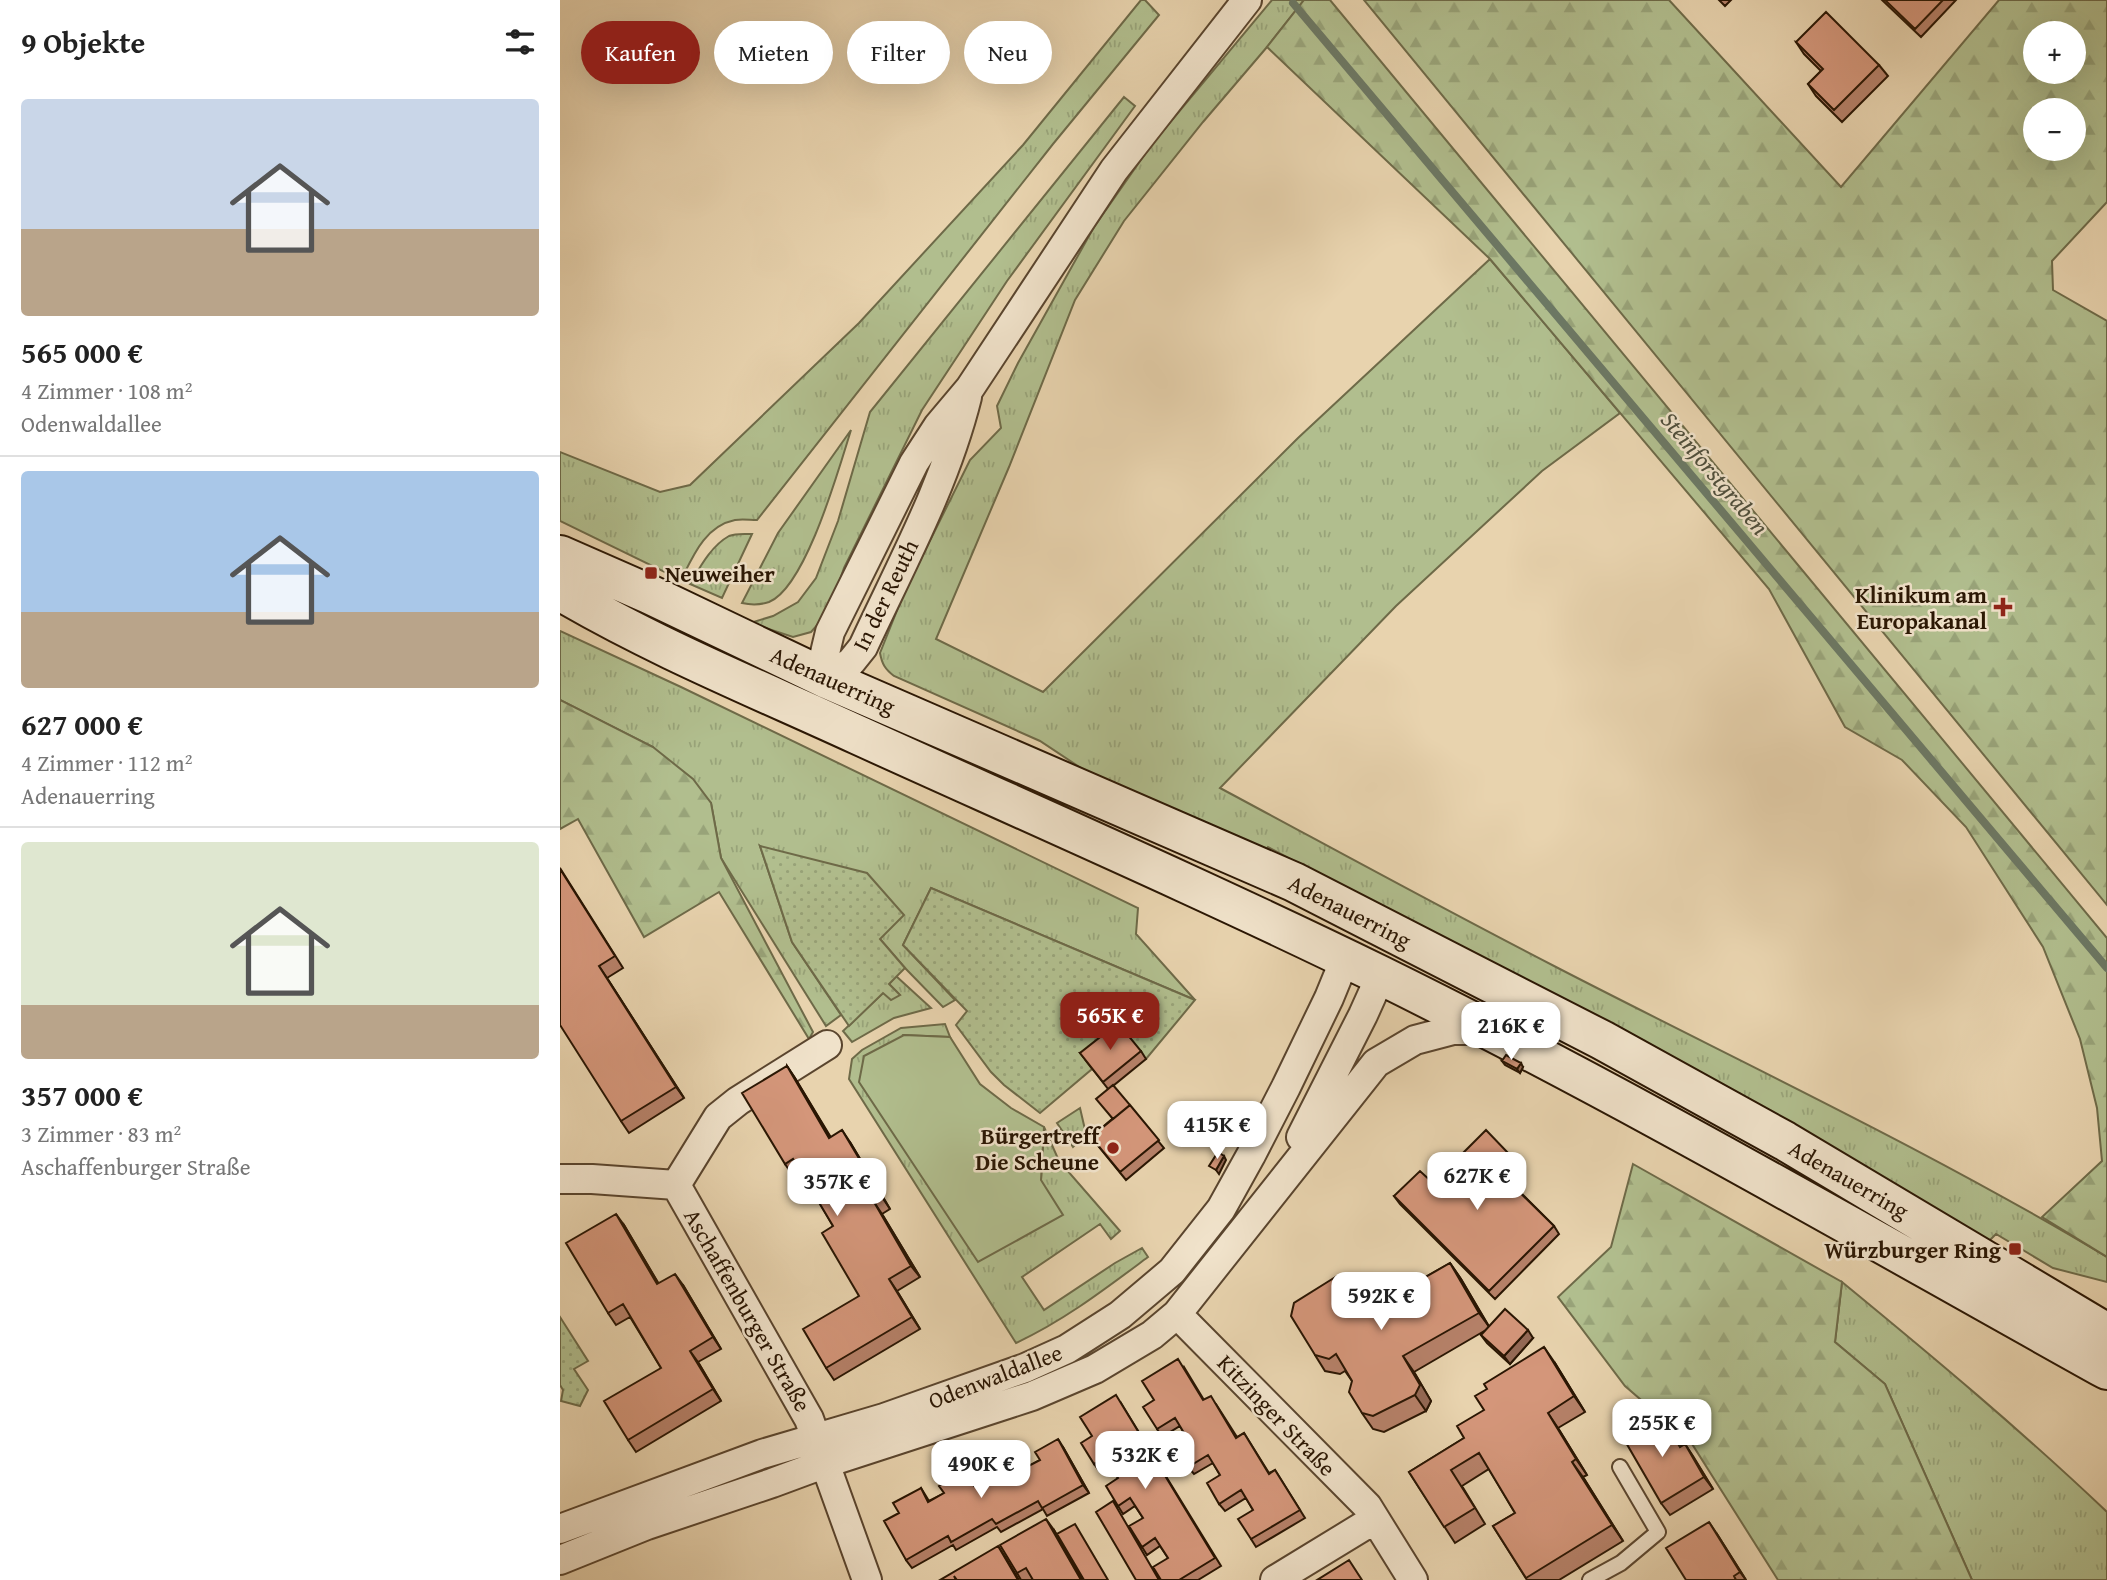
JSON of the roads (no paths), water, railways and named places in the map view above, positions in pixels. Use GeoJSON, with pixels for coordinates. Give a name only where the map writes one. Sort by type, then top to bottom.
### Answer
{"type":"FeatureCollection","features":[{"type":"Feature","properties":{"kind":"main road","name":"Adenauerring"},"geometry":{"type":"LineString","coordinates":[[560,555],[649,594],[827,679],[1294,882],[1602,1040],[1785,1141],[2107,1333]]}},
{"type":"Feature","properties":{"kind":"main road","name":"Adenauerring"},"geometry":{"type":"LineString","coordinates":[[560,591],[609,620],[1079,833],[1381,975],[1614,1095],[2107,1370]]}},
{"type":"Feature","properties":{"kind":"main road"},"geometry":{"type":"LineString","coordinates":[[810,713],[827,679]]}},
{"type":"Feature","properties":{"kind":"main road"},"geometry":{"type":"LineString","coordinates":[[1345,959],[1382,927]]}},
{"type":"Feature","properties":{"kind":"main road"},"geometry":{"type":"LineString","coordinates":[[1381,975],[1382,927]]}},
{"type":"Feature","properties":{"kind":"street","name":"In der Reuth"},"geometry":{"type":"LineString","coordinates":[[827,679],[825,653],[830,632],[914,463],[938,426],[970,388],[1114,170],[1247,0]]}},
{"type":"Feature","properties":{"kind":"street","name":"Odenwaldallee"},"geometry":{"type":"LineString","coordinates":[[560,1560],[647,1525],[772,1483],[821,1450],[884,1418],[1024,1368],[1067,1349],[1120,1315],[1186,1255],[1221,1209],[1280,1099],[1345,959]]}},
{"type":"Feature","properties":{"kind":"street","name":"Odenwaldallee"},"geometry":{"type":"LineString","coordinates":[[1273,1193],[1381,975]]}},
{"type":"Feature","properties":{"kind":"street","name":"Odenwaldallee"},"geometry":{"type":"LineString","coordinates":[[560,1529],[762,1454],[821,1450],[1032,1396],[1095,1369],[1152,1335],[1177,1314],[1376,1063],[1415,1040],[1453,1030],[1487,1030]]}},
{"type":"Feature","properties":{"kind":"street","name":"Aschaffenburger Straße"},"geometry":{"type":"LineString","coordinates":[[676,1185],[718,1117],[748,1094],[827,1045]]}},
{"type":"Feature","properties":{"kind":"street","name":"Aschaffenburger Straße"},"geometry":{"type":"LineString","coordinates":[[560,1179],[676,1185]]}},
{"type":"Feature","properties":{"kind":"street","name":"Aschaffenburger Straße"},"geometry":{"type":"LineString","coordinates":[[676,1185],[809,1419],[867,1580]]}},
{"type":"Feature","properties":{"kind":"street","name":"Kitzinger Straße"},"geometry":{"type":"LineString","coordinates":[[1177,1314],[1367,1506],[1413,1580]]}},
{"type":"Feature","properties":{"kind":"street"},"geometry":{"type":"LineString","coordinates":[[1275,1580],[1375,1519]]}},
{"type":"Feature","properties":{"kind":"lane"},"geometry":{"type":"LineString","coordinates":[[1590,1580],[1621,1563],[1658,1532],[1620,1467]]}},
{"type":"Feature","properties":{"kind":"waterway","name":"Steinforstgraben"},"geometry":{"type":"LineString","coordinates":[[1293,3],[2107,968]]}},
{"type":"Feature","properties":{"kind":"place","name":"Neuweiher"},"geometry":{"type":"Point","coordinates":[651,573]}},
{"type":"Feature","properties":{"kind":"place","name":"Klinikum am Europakanal"},"geometry":{"type":"Point","coordinates":[2003,607]}},
{"type":"Feature","properties":{"kind":"place","name":"Bürgertreff Die Scheune"},"geometry":{"type":"Point","coordinates":[1113,1148]}},
{"type":"Feature","properties":{"kind":"place","name":"Würzburger Ring"},"geometry":{"type":"Point","coordinates":[2015,1249]}}]}
